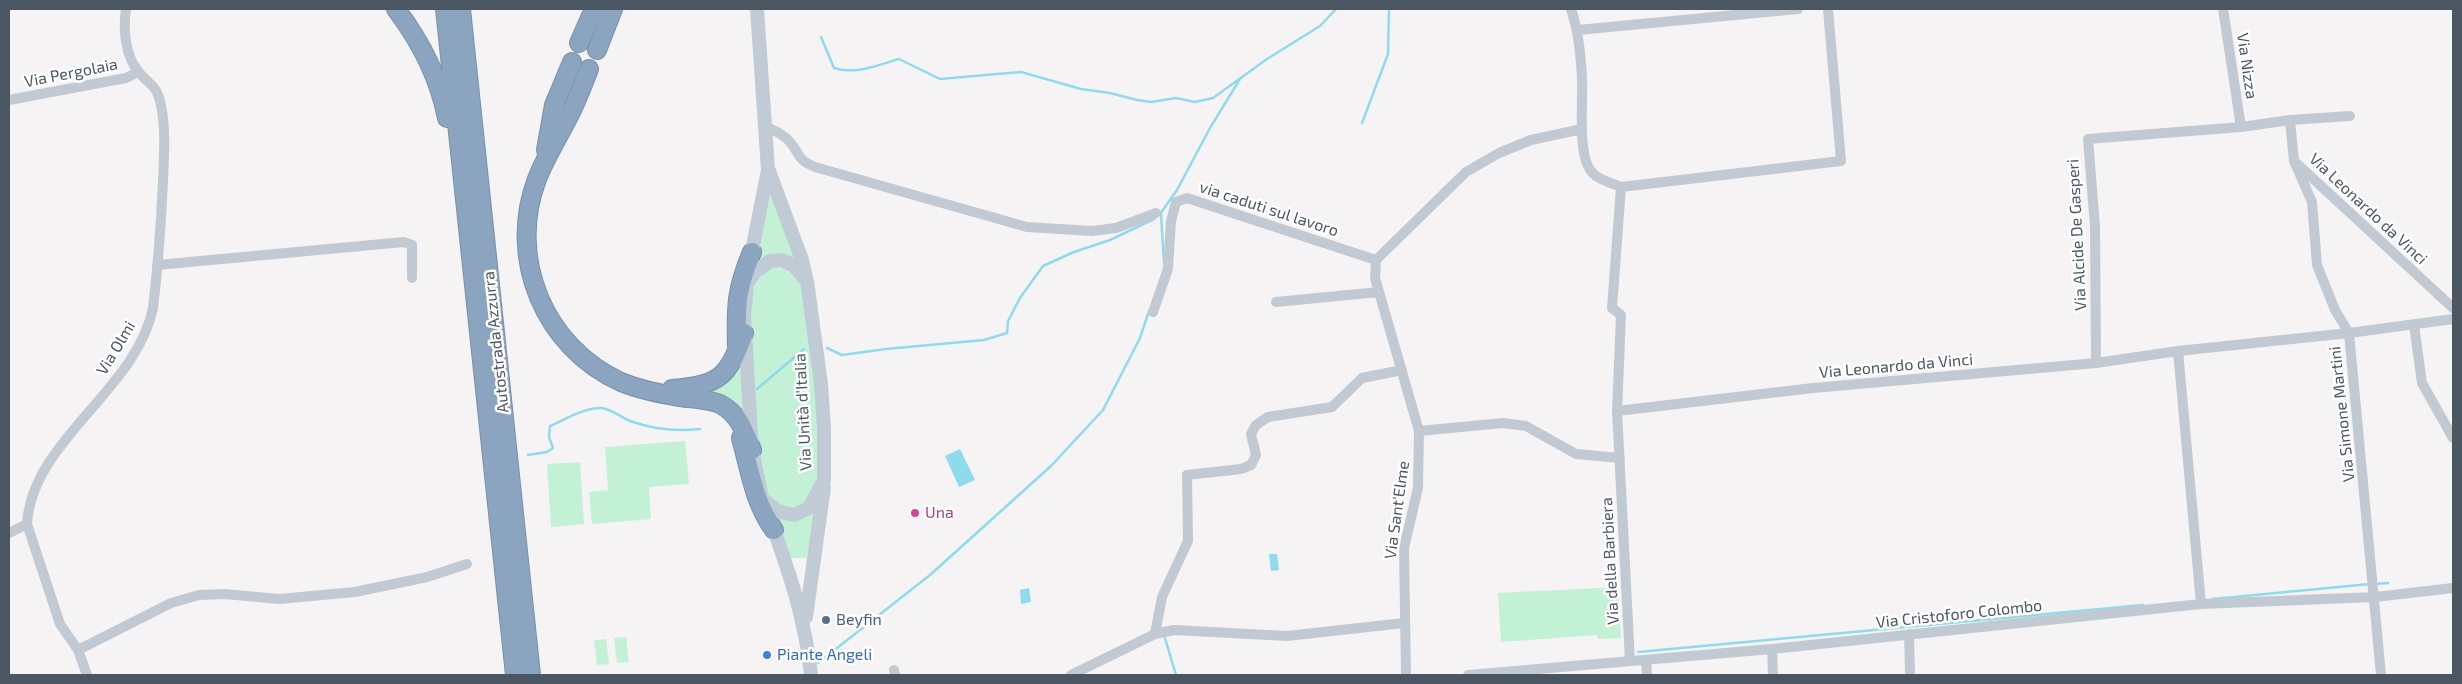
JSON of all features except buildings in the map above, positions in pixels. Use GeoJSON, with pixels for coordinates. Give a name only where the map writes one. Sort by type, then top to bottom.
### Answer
{"type":"FeatureCollection","features":[{"type":"Feature","properties":{"kind":"highway"},"geometry":{"type":"LineString","coordinates":[[396,9],[414,34],[435,74],[445,110],[465,213]]}},
{"type":"Feature","properties":{"kind":"highway","name":"Autostrada Azzurra"},"geometry":{"type":"LineString","coordinates":[[445,9],[515,675]]}},
{"type":"Feature","properties":{"kind":"highway","name":"Autostrada Azzurra"},"geometry":{"type":"LineString","coordinates":[[460,9],[531,675]]}},
{"type":"Feature","properties":{"kind":"highway"},"geometry":{"type":"LineString","coordinates":[[465,57],[466,9]]}},
{"type":"Feature","properties":{"kind":"highway"},"geometry":{"type":"LineString","coordinates":[[580,43],[594,9]]}},
{"type":"Feature","properties":{"kind":"highway"},"geometry":{"type":"LineString","coordinates":[[597,50],[613,9]]}},
{"type":"Feature","properties":{"kind":"highway"},"geometry":{"type":"LineString","coordinates":[[543,166],[554,105],[572,62]]}},
{"type":"Feature","properties":{"kind":"highway"},"geometry":{"type":"LineString","coordinates":[[589,69],[571,112],[543,166],[529,207],[526,239],[534,285],[545,312],[562,338],[591,365],[623,382],[675,396],[712,401],[731,410],[740,420],[752,450]]}},
{"type":"Feature","properties":{"kind":"highway"},"geometry":{"type":"LineString","coordinates":[[737,354],[736,313],[740,280],[752,252]]}},
{"type":"Feature","properties":{"kind":"highway"},"geometry":{"type":"LineString","coordinates":[[654,391],[688,388],[710,383],[725,373],[737,354],[744,333]]}},
{"type":"Feature","properties":{"kind":"highway"},"geometry":{"type":"LineString","coordinates":[[654,391],[678,403],[710,407],[733,422],[742,439],[754,490],[763,512],[774,530]]}},
{"type":"Feature","properties":{"kind":"main road","name":"Via Unità d'Italia"},"geometry":{"type":"LineString","coordinates":[[757,9],[768,170],[745,298],[744,333],[752,450],[762,498],[777,511],[794,515],[809,508],[824,480],[821,384],[802,260],[768,170]]}},
{"type":"Feature","properties":{"kind":"main road"},"geometry":{"type":"LineString","coordinates":[[747,284],[762,265],[776,260],[793,265],[806,281]]}},
{"type":"Feature","properties":{"kind":"main road"},"geometry":{"type":"LineString","coordinates":[[805,627],[824,480]]}},
{"type":"Feature","properties":{"kind":"main road"},"geometry":{"type":"LineString","coordinates":[[762,498],[794,585],[805,627],[811,675]]}},
{"type":"Feature","properties":{"kind":"street","name":"Via Olmi"},"geometry":{"type":"LineString","coordinates":[[27,524],[28,513],[36,487],[50,459],[116,380],[150,320],[157,265],[164,144],[158,93],[150,82],[138,72],[126,44],[126,9]]}},
{"type":"Feature","properties":{"kind":"street"},"geometry":{"type":"LineString","coordinates":[[1571,9],[1578,30],[1582,81],[1582,129],[1587,166],[1594,176],[1621,188],[1841,161],[1828,9]]}},
{"type":"Feature","properties":{"kind":"street"},"geometry":{"type":"LineString","coordinates":[[1578,30],[1798,9]]}},
{"type":"Feature","properties":{"kind":"street","name":"Via Nizza"},"geometry":{"type":"LineString","coordinates":[[2223,9],[2240,127]]}},
{"type":"Feature","properties":{"kind":"street","name":"Via Pergolaia"},"geometry":{"type":"LineString","coordinates":[[9,100],[126,78],[138,72]]}},
{"type":"Feature","properties":{"kind":"street"},"geometry":{"type":"LineString","coordinates":[[2240,127],[2290,120],[2350,116]]}},
{"type":"Feature","properties":{"kind":"street","name":"Via Leonardo da Vinci"},"geometry":{"type":"LineString","coordinates":[[2290,120],[2294,161],[2453,308]]}},
{"type":"Feature","properties":{"kind":"street"},"geometry":{"type":"LineString","coordinates":[[765,126],[783,136],[790,142],[797,156],[815,168],[1028,227],[1092,231],[1116,228],[1156,213]]}},
{"type":"Feature","properties":{"kind":"street","name":"Via Alcide De Gasperi"},"geometry":{"type":"LineString","coordinates":[[2096,362],[2095,227],[2088,139],[2240,127]]}},
{"type":"Feature","properties":{"kind":"street"},"geometry":{"type":"LineString","coordinates":[[1376,263],[1466,172],[1499,154],[1531,140],[1582,129]]}},
{"type":"Feature","properties":{"kind":"street","name":"Via Simone Martini"},"geometry":{"type":"LineString","coordinates":[[2294,161],[2312,202],[2317,265],[2334,310],[2349,333],[2381,675]]}},
{"type":"Feature","properties":{"kind":"street","name":"Via della Barbiera"},"geometry":{"type":"LineString","coordinates":[[1621,188],[1612,308],[1621,315],[1617,411],[1630,661]]}},
{"type":"Feature","properties":{"kind":"street","name":"via caduti sul lavoro"},"geometry":{"type":"LineString","coordinates":[[1153,312],[1168,269],[1171,221],[1176,202],[1186,198],[1376,263]]}},
{"type":"Feature","properties":{"kind":"street"},"geometry":{"type":"LineString","coordinates":[[157,265],[404,242],[412,245],[412,278]]}},
{"type":"Feature","properties":{"kind":"street","name":"Via Sant'Elme"},"geometry":{"type":"LineString","coordinates":[[1376,263],[1375,278],[1419,431],[1418,488],[1404,548],[1406,675]]}},
{"type":"Feature","properties":{"kind":"street"},"geometry":{"type":"LineString","coordinates":[[1276,302],[1379,292]]}},
{"type":"Feature","properties":{"kind":"street","name":"Via Leonardo da Vinci"},"geometry":{"type":"LineString","coordinates":[[1617,411],[1813,388],[2096,362],[2453,319]]}},
{"type":"Feature","properties":{"kind":"street"},"geometry":{"type":"LineString","coordinates":[[2414,325],[2422,383],[2453,438]]}},
{"type":"Feature","properties":{"kind":"street"},"geometry":{"type":"LineString","coordinates":[[2178,351],[2200,601]]}},
{"type":"Feature","properties":{"kind":"street"},"geometry":{"type":"LineString","coordinates":[[1155,634],[1162,597],[1188,541],[1187,475],[1251,465],[1256,455],[1250,434],[1256,425],[1268,417],[1332,407],[1362,378],[1402,370]]}},
{"type":"Feature","properties":{"kind":"street"},"geometry":{"type":"LineString","coordinates":[[1419,431],[1503,423],[1526,426],[1576,454],[1620,458]]}},
{"type":"Feature","properties":{"kind":"street"},"geometry":{"type":"LineString","coordinates":[[9,533],[27,524],[60,624],[78,650],[87,675]]}},
{"type":"Feature","properties":{"kind":"street"},"geometry":{"type":"LineString","coordinates":[[78,650],[171,603],[199,595],[225,594],[280,599],[347,592],[427,577],[467,564]]}},
{"type":"Feature","properties":{"kind":"street","name":"Via Cristoforo Colombo"},"geometry":{"type":"LineString","coordinates":[[1468,675],[1587,670],[1630,661],[1772,649],[2200,601],[2374,590],[2453,588]]}},
{"type":"Feature","properties":{"kind":"street"},"geometry":{"type":"LineString","coordinates":[[1071,675],[1155,634],[1174,630],[1287,636],[1404,623]]}},
{"type":"Feature","properties":{"kind":"street"},"geometry":{"type":"LineString","coordinates":[[1909,634],[1910,675]]}},
{"type":"Feature","properties":{"kind":"street"},"geometry":{"type":"LineString","coordinates":[[1772,649],[1773,675]]}},
{"type":"Feature","properties":{"kind":"street"},"geometry":{"type":"LineString","coordinates":[[1646,660],[1647,675]]}},
{"type":"Feature","properties":{"kind":"green space"},"geometry":{"type":"Polygon","coordinates":[[[771,193],[797,261],[754,264],[771,193]]]}},
{"type":"Feature","properties":{"kind":"green space"},"geometry":{"type":"Polygon","coordinates":[[[782,264],[800,279],[812,343],[818,421],[818,476],[807,502],[788,511],[766,496],[760,465],[749,343],[753,289],[765,270],[782,264]]]}},
{"type":"Feature","properties":{"kind":"green space"},"geometry":{"type":"Polygon","coordinates":[[[740,362],[743,414],[694,390],[740,362]]]}},
{"type":"Feature","properties":{"kind":"green space"},"geometry":{"type":"Polygon","coordinates":[[[685,441],[689,484],[649,487],[651,519],[592,524],[589,492],[608,490],[605,447],[685,441]]]}},
{"type":"Feature","properties":{"kind":"green space"},"geometry":{"type":"Polygon","coordinates":[[[580,462],[584,524],[551,527],[547,464],[580,462]]]}},
{"type":"Feature","properties":{"kind":"green space"},"geometry":{"type":"Polygon","coordinates":[[[817,501],[807,558],[789,558],[771,510],[776,513],[817,501]]]}},
{"type":"Feature","properties":{"kind":"green space"},"geometry":{"type":"Polygon","coordinates":[[[1618,587],[1621,638],[1598,639],[1597,635],[1501,642],[1498,593],[1618,587]]]}},
{"type":"Feature","properties":{"kind":"green space"},"geometry":{"type":"Polygon","coordinates":[[[626,637],[629,662],[617,663],[614,638],[626,637]]]}},
{"type":"Feature","properties":{"kind":"green space"},"geometry":{"type":"Polygon","coordinates":[[[606,639],[609,664],[597,665],[594,640],[606,639]]]}},
{"type":"Feature","properties":{"kind":"water"},"geometry":{"type":"Polygon","coordinates":[[[960,449],[975,480],[959,487],[945,456],[960,449]]]}},
{"type":"Feature","properties":{"kind":"water"},"geometry":{"type":"Polygon","coordinates":[[[1269,554],[1277,554],[1279,570],[1271,571],[1269,554]]]}},
{"type":"Feature","properties":{"kind":"water"},"geometry":{"type":"Polygon","coordinates":[[[1029,588],[1031,602],[1021,604],[1020,590],[1029,588]]]}},
{"type":"Feature","properties":{"kind":"waterway"},"geometry":{"type":"LineString","coordinates":[[821,37],[834,68],[842,70],[858,70],[899,59],[940,79],[1021,72],[1081,89],[1110,93],[1137,100],[1151,102],[1176,98],[1195,102],[1213,98],[1267,59],[1320,26],[1336,9]]}},
{"type":"Feature","properties":{"kind":"waterway"},"geometry":{"type":"LineString","coordinates":[[1362,123],[1388,54],[1389,9]]}},
{"type":"Feature","properties":{"kind":"waterway"},"geometry":{"type":"LineString","coordinates":[[1160,214],[1177,190],[1210,128],[1240,79]]}},
{"type":"Feature","properties":{"kind":"waterway"},"geometry":{"type":"LineString","coordinates":[[1161,214],[1164,263]]}},
{"type":"Feature","properties":{"kind":"waterway"},"geometry":{"type":"LineString","coordinates":[[827,348],[842,355],[984,340],[1007,333],[1008,321],[1020,298],[1043,266],[1074,252],[1110,240],[1154,219]]}},
{"type":"Feature","properties":{"kind":"waterway"},"geometry":{"type":"LineString","coordinates":[[818,663],[930,575],[1051,466],[1103,410],[1140,338],[1149,311]]}},
{"type":"Feature","properties":{"kind":"waterway"},"geometry":{"type":"LineString","coordinates":[[757,389],[804,349]]}},
{"type":"Feature","properties":{"kind":"waterway"},"geometry":{"type":"LineString","coordinates":[[528,455],[547,452],[553,448],[549,437],[550,426],[568,417],[595,408],[602,408],[630,421],[656,428],[673,430],[700,429]]}},
{"type":"Feature","properties":{"kind":"waterway"},"geometry":{"type":"LineString","coordinates":[[2375,584],[2388,583]]}},
{"type":"Feature","properties":{"kind":"waterway"},"geometry":{"type":"LineString","coordinates":[[2213,599],[2370,584]]}},
{"type":"Feature","properties":{"kind":"waterway"},"geometry":{"type":"LineString","coordinates":[[1638,652],[2143,605]]}},
{"type":"Feature","properties":{"kind":"waterway"},"geometry":{"type":"LineString","coordinates":[[1165,638],[1176,675]]}},
{"type":"Feature","properties":{"kind":"place","name":"Una"},"geometry":{"type":"Point","coordinates":[915,513]}},
{"type":"Feature","properties":{"kind":"place","name":"Beyfin"},"geometry":{"type":"Point","coordinates":[826,620]}},
{"type":"Feature","properties":{"kind":"place","name":"Piante Angeli"},"geometry":{"type":"Point","coordinates":[767,655]}}]}
